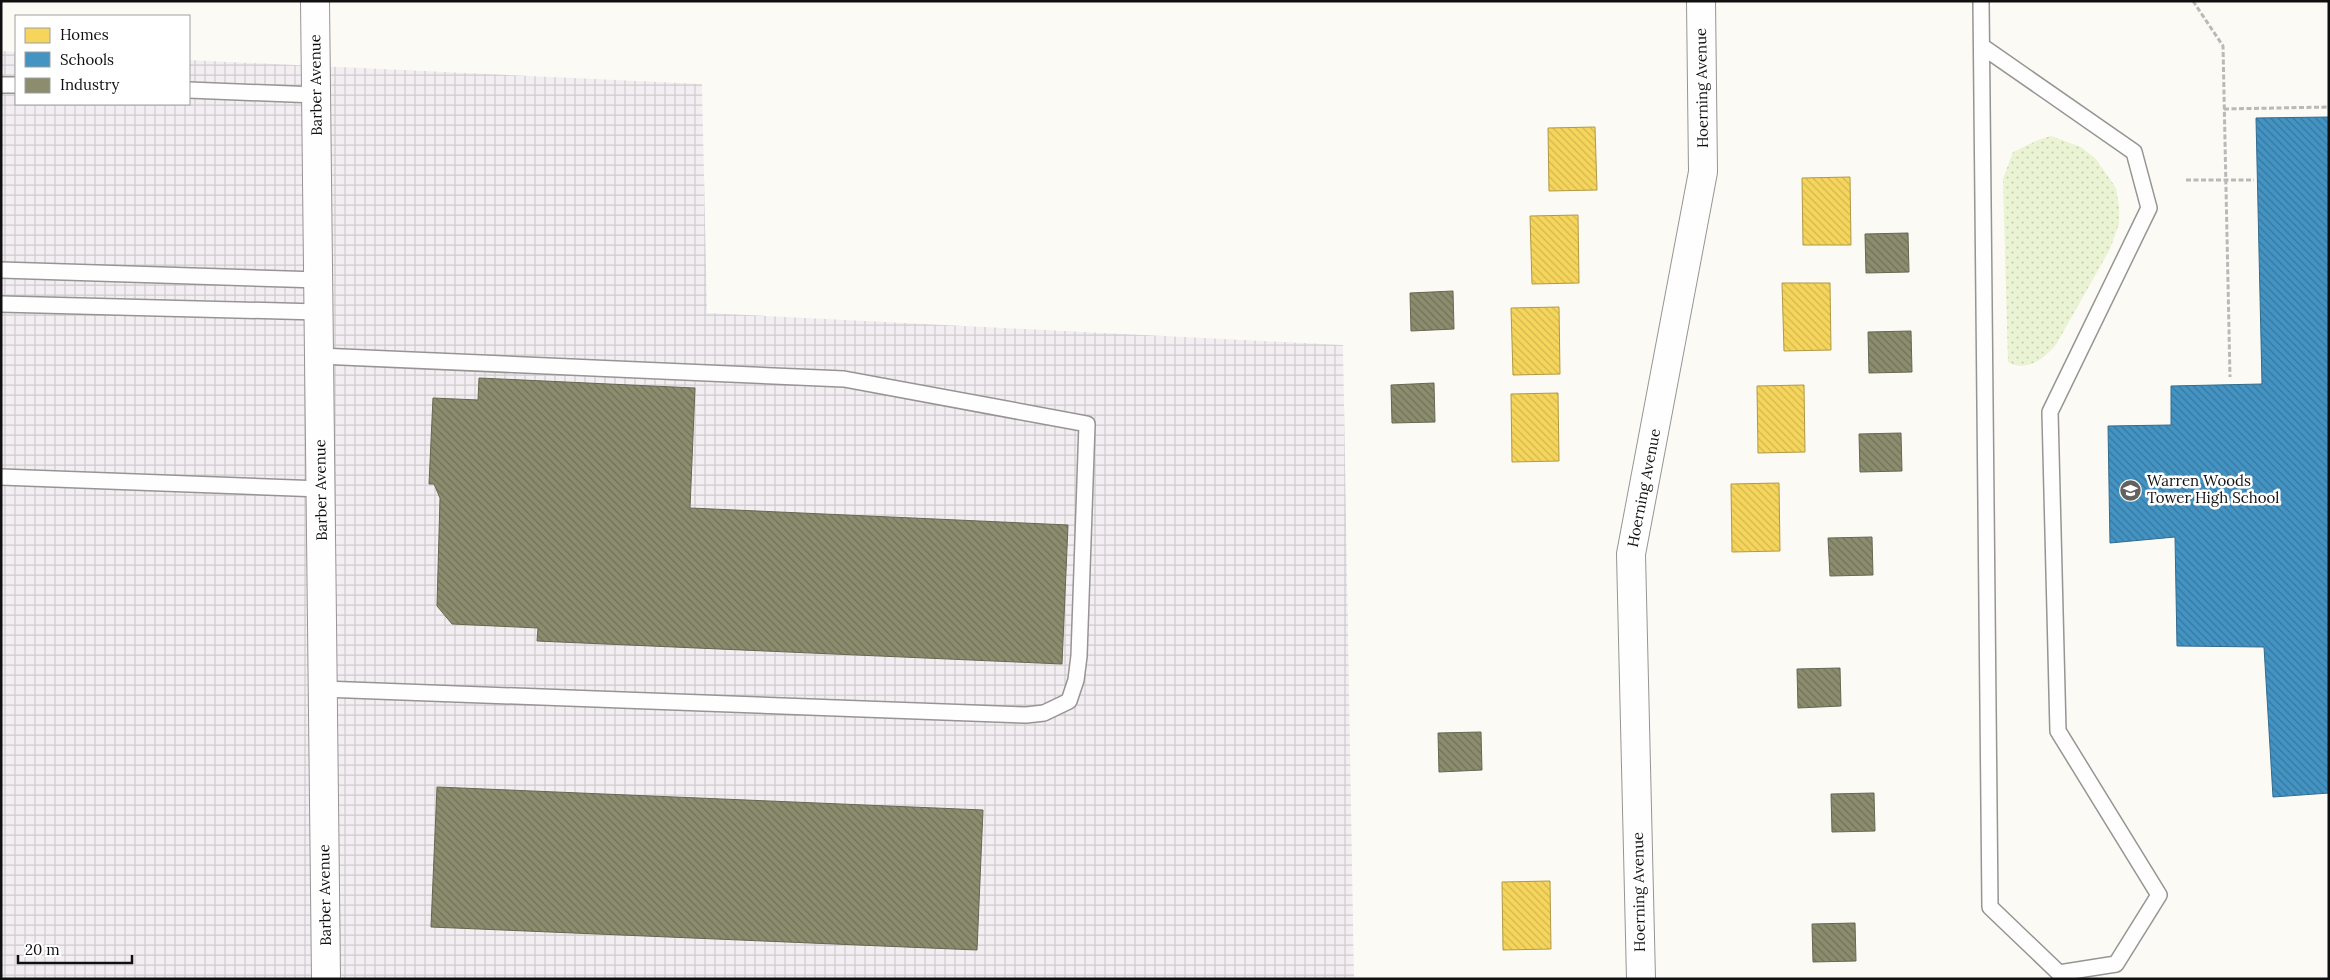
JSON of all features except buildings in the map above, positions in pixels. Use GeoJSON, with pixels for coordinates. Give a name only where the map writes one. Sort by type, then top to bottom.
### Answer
{"type":"FeatureCollection","features":[{"type":"Feature","properties":{"kind":"street","name":"Barber Avenue"},"geometry":{"type":"LineString","coordinates":[[315,1],[326,979]]}},
{"type":"Feature","properties":{"kind":"street","name":"Hoerning Avenue"},"geometry":{"type":"LineString","coordinates":[[1641,979],[1631,554],[1703,172],[1701,1]]}},
{"type":"Feature","properties":{"kind":"lane"},"geometry":{"type":"LineString","coordinates":[[1981,1],[1983,46],[1990,907],[2059,973],[2116,964],[2159,895],[2058,731],[2050,412],[2149,208],[2134,152],[1983,46]]}},
{"type":"Feature","properties":{"kind":"lane"},"geometry":{"type":"LineString","coordinates":[[1,85],[15,85]]}},
{"type":"Feature","properties":{"kind":"lane"},"geometry":{"type":"LineString","coordinates":[[190,90],[316,95]]}},
{"type":"Feature","properties":{"kind":"lane"},"geometry":{"type":"LineString","coordinates":[[1,270],[319,280]]}},
{"type":"Feature","properties":{"kind":"lane"},"geometry":{"type":"LineString","coordinates":[[1,304],[319,312]]}},
{"type":"Feature","properties":{"kind":"lane"},"geometry":{"type":"LineString","coordinates":[[319,356],[844,379],[1087,424],[1079,656],[1076,680],[1069,701],[1044,714],[1026,716],[323,689]]}},
{"type":"Feature","properties":{"kind":"lane"},"geometry":{"type":"LineString","coordinates":[[1,477],[321,489]]}},
{"type":"Feature","properties":{"kind":"path"},"geometry":{"type":"LineString","coordinates":[[2193,1],[2223,46],[2230,377]]}},
{"type":"Feature","properties":{"kind":"path"},"geometry":{"type":"LineString","coordinates":[[2224,109],[2329,107]]}},
{"type":"Feature","properties":{"kind":"path"},"geometry":{"type":"LineString","coordinates":[[2186,180],[2254,180]]}},
{"type":"Feature","properties":{"kind":"shaded area"},"geometry":{"type":"Polygon","coordinates":[[[1,51],[15,52],[15,105],[190,105],[190,60],[702,84],[707,313],[1343,345],[1354,979],[1,979],[1,51]]]}},
{"type":"Feature","properties":{"kind":"green space"},"geometry":{"type":"Polygon","coordinates":[[[2051,136],[2081,147],[2096,159],[2116,188],[2119,224],[2110,249],[2057,343],[2041,359],[2022,366],[2008,362],[2003,179],[2013,152],[2051,136]]]}},
{"type":"Feature","properties":{"kind":"place","name":"Warren Woods Tower High School"},"geometry":{"type":"Point","coordinates":[2131,490]}}]}
